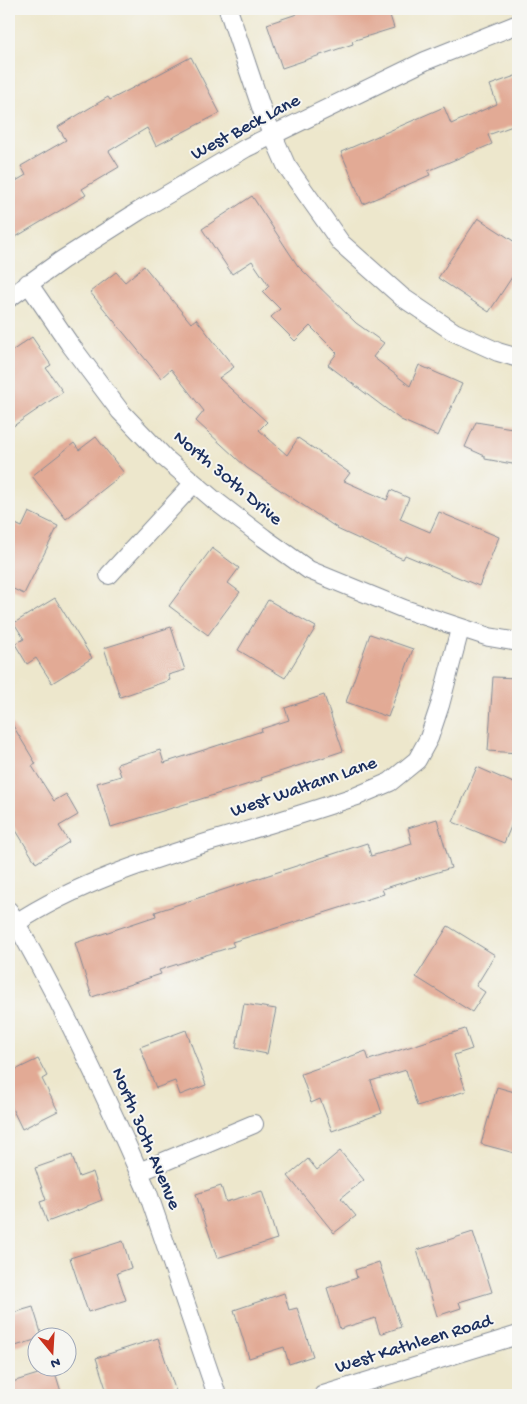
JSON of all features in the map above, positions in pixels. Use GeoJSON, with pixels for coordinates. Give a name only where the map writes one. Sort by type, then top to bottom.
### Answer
{"type":"FeatureCollection","features":[{"type":"Feature","properties":{"kind":"street"},"geometry":{"type":"LineString","coordinates":[[228,9],[263,113],[286,165],[341,243],[402,296],[454,332],[498,352],[518,358]]}},
{"type":"Feature","properties":{"kind":"street","name":"West Beck Lane"},"geometry":{"type":"LineString","coordinates":[[9,298],[28,283],[139,211],[246,148],[425,61],[518,24]]}},
{"type":"Feature","properties":{"kind":"street","name":"North 30th Drive"},"geometry":{"type":"LineString","coordinates":[[28,283],[69,343],[120,411],[166,459],[212,499],[309,570],[404,609],[460,628]]}},
{"type":"Feature","properties":{"kind":"street"},"geometry":{"type":"LineString","coordinates":[[109,575],[194,483]]}},
{"type":"Feature","properties":{"kind":"street"},"geometry":{"type":"LineString","coordinates":[[460,628],[489,637],[518,642]]}},
{"type":"Feature","properties":{"kind":"street","name":"West Waltann Lane"},"geometry":{"type":"LineString","coordinates":[[12,917],[32,912],[137,865],[357,796],[390,782],[417,760],[429,738],[440,705],[460,628]]}},
{"type":"Feature","properties":{"kind":"street","name":"North 30th Avenue"},"geometry":{"type":"LineString","coordinates":[[12,917],[61,1005],[99,1082],[148,1193],[217,1395]]}},
{"type":"Feature","properties":{"kind":"street"},"geometry":{"type":"LineString","coordinates":[[138,1172],[254,1124]]}},
{"type":"Feature","properties":{"kind":"street","name":"West Kathleen Road"},"geometry":{"type":"LineString","coordinates":[[322,1395],[518,1335]]}},
{"type":"Feature","properties":{"kind":"building"},"geometry":{"type":"Polygon","coordinates":[[[295,9],[388,9],[394,28],[352,41],[353,44],[282,68],[267,24],[297,14],[295,9]]]}},
{"type":"Feature","properties":{"kind":"building"},"geometry":{"type":"Polygon","coordinates":[[[191,57],[220,113],[156,146],[147,128],[109,151],[119,167],[82,189],[86,195],[9,241],[9,185],[26,175],[21,166],[66,140],[58,127],[108,97],[110,100],[191,57]]]}},
{"type":"Feature","properties":{"kind":"building"},"geometry":{"type":"Polygon","coordinates":[[[518,75],[518,124],[488,135],[492,144],[428,171],[430,175],[363,204],[341,152],[444,107],[451,124],[497,104],[490,85],[518,75]]]}},
{"type":"Feature","properties":{"kind":"building"},"geometry":{"type":"Polygon","coordinates":[[[252,196],[298,266],[356,323],[384,343],[373,357],[410,386],[419,365],[462,384],[438,436],[401,420],[328,365],[337,353],[310,326],[295,341],[271,317],[280,309],[263,292],[269,286],[252,261],[232,274],[202,229],[252,196]]]}},
{"type":"Feature","properties":{"kind":"building"},"geometry":{"type":"Polygon","coordinates":[[[478,218],[518,244],[518,268],[489,312],[438,278],[478,218]]]}},
{"type":"Feature","properties":{"kind":"building"},"geometry":{"type":"Polygon","coordinates":[[[144,266],[191,323],[196,319],[234,367],[219,378],[267,422],[259,430],[287,455],[298,438],[350,473],[344,481],[387,500],[391,490],[409,498],[400,519],[430,532],[439,512],[499,537],[479,586],[405,555],[403,559],[337,529],[247,468],[196,421],[204,411],[171,369],[161,378],[90,292],[116,272],[125,282],[144,266]]]}},
{"type":"Feature","properties":{"kind":"building"},"geometry":{"type":"Polygon","coordinates":[[[32,337],[51,365],[46,368],[63,392],[9,429],[9,353],[32,337]]]}},
{"type":"Feature","properties":{"kind":"building"},"geometry":{"type":"Polygon","coordinates":[[[476,422],[518,429],[518,465],[485,459],[485,456],[465,447],[476,422]]]}},
{"type":"Feature","properties":{"kind":"building"},"geometry":{"type":"Polygon","coordinates":[[[96,437],[124,473],[66,519],[32,476],[74,443],[79,450],[96,437]]]}},
{"type":"Feature","properties":{"kind":"building"},"geometry":{"type":"Polygon","coordinates":[[[29,512],[58,526],[24,594],[9,587],[9,521],[22,527],[29,512]]]}},
{"type":"Feature","properties":{"kind":"building"},"geometry":{"type":"Polygon","coordinates":[[[212,548],[239,568],[228,583],[240,592],[208,635],[169,606],[212,548]]]}},
{"type":"Feature","properties":{"kind":"building"},"geometry":{"type":"Polygon","coordinates":[[[55,598],[92,658],[52,683],[36,658],[27,664],[15,644],[24,639],[14,623],[55,598]]]}},
{"type":"Feature","properties":{"kind":"building"},"geometry":{"type":"Polygon","coordinates":[[[268,600],[316,627],[285,678],[238,650],[268,600]]]}},
{"type":"Feature","properties":{"kind":"building"},"geometry":{"type":"Polygon","coordinates":[[[171,627],[185,670],[168,675],[170,680],[120,697],[104,648],[171,627]]]}},
{"type":"Feature","properties":{"kind":"building"},"geometry":{"type":"Polygon","coordinates":[[[370,634],[413,649],[388,717],[346,702],[370,634]]]}},
{"type":"Feature","properties":{"kind":"building"},"geometry":{"type":"Polygon","coordinates":[[[493,677],[518,678],[518,753],[488,751],[493,677]]]}},
{"type":"Feature","properties":{"kind":"building"},"geometry":{"type":"Polygon","coordinates":[[[324,695],[343,751],[261,778],[262,780],[111,827],[97,783],[121,776],[117,764],[160,750],[164,763],[262,731],[261,729],[289,720],[285,708],[324,695]]]}},
{"type":"Feature","properties":{"kind":"building"},"geometry":{"type":"Polygon","coordinates":[[[9,719],[36,764],[32,766],[54,801],[66,794],[78,815],[59,826],[69,842],[36,863],[9,819],[9,719]]]}},
{"type":"Feature","properties":{"kind":"building"},"geometry":{"type":"Polygon","coordinates":[[[477,767],[518,785],[518,810],[504,843],[453,822],[477,767]]]}},
{"type":"Feature","properties":{"kind":"building"},"geometry":{"type":"Polygon","coordinates":[[[437,819],[451,868],[382,889],[384,894],[232,942],[234,946],[159,970],[161,974],[92,997],[75,943],[156,916],[155,912],[367,843],[371,856],[412,844],[408,828],[437,819]]]}},
{"type":"Feature","properties":{"kind":"building"},"geometry":{"type":"Polygon","coordinates":[[[448,926],[495,955],[476,986],[485,992],[472,1012],[416,977],[448,926]]]}},
{"type":"Feature","properties":{"kind":"building"},"geometry":{"type":"Polygon","coordinates":[[[244,1004],[276,1009],[267,1054],[236,1048],[244,1004]]]}},
{"type":"Feature","properties":{"kind":"building"},"geometry":{"type":"Polygon","coordinates":[[[465,1029],[472,1049],[454,1055],[466,1091],[417,1106],[406,1070],[371,1081],[382,1113],[332,1131],[320,1099],[311,1103],[301,1074],[366,1051],[369,1060],[465,1029]]]}},
{"type":"Feature","properties":{"kind":"building"},"geometry":{"type":"Polygon","coordinates":[[[186,1030],[206,1085],[180,1095],[175,1081],[156,1088],[140,1047],[186,1030]]]}},
{"type":"Feature","properties":{"kind":"building"},"geometry":{"type":"Polygon","coordinates":[[[38,1059],[47,1076],[42,1079],[58,1111],[22,1129],[9,1102],[9,1073],[38,1059]]]}},
{"type":"Feature","properties":{"kind":"building"},"geometry":{"type":"Polygon","coordinates":[[[497,1087],[518,1093],[518,1154],[481,1144],[497,1087]]]}},
{"type":"Feature","properties":{"kind":"building"},"geometry":{"type":"Polygon","coordinates":[[[340,1151],[364,1180],[341,1198],[356,1216],[334,1233],[288,1176],[308,1159],[317,1170],[340,1151]]]}},
{"type":"Feature","properties":{"kind":"building"},"geometry":{"type":"Polygon","coordinates":[[[72,1155],[79,1177],[93,1172],[102,1200],[47,1222],[40,1202],[46,1200],[35,1168],[72,1155]]]}},
{"type":"Feature","properties":{"kind":"building"},"geometry":{"type":"Polygon","coordinates":[[[221,1186],[226,1202],[262,1191],[277,1239],[217,1258],[196,1194],[221,1186]]]}},
{"type":"Feature","properties":{"kind":"building"},"geometry":{"type":"Polygon","coordinates":[[[473,1232],[492,1292],[459,1302],[461,1308],[437,1316],[417,1250],[473,1232]]]}},
{"type":"Feature","properties":{"kind":"building"},"geometry":{"type":"Polygon","coordinates":[[[123,1241],[131,1268],[117,1273],[126,1300],[88,1312],[70,1258],[123,1241]]]}},
{"type":"Feature","properties":{"kind":"building"},"geometry":{"type":"Polygon","coordinates":[[[379,1262],[401,1327],[380,1334],[375,1318],[340,1329],[327,1288],[357,1278],[355,1270],[379,1262]]]}},
{"type":"Feature","properties":{"kind":"building"},"geometry":{"type":"Polygon","coordinates":[[[284,1293],[289,1310],[297,1308],[313,1356],[289,1364],[284,1347],[249,1358],[234,1310],[284,1293]]]}},
{"type":"Feature","properties":{"kind":"building"},"geometry":{"type":"Polygon","coordinates":[[[33,1307],[39,1326],[28,1326],[28,1342],[9,1348],[9,1314],[33,1307]]]}},
{"type":"Feature","properties":{"kind":"building"},"geometry":{"type":"Polygon","coordinates":[[[158,1338],[177,1395],[108,1395],[96,1358],[158,1338]]]}},
{"type":"Feature","properties":{"kind":"building"},"geometry":{"type":"Polygon","coordinates":[[[32,1376],[56,1376],[62,1395],[9,1395],[9,1383],[32,1376]]]}}]}
